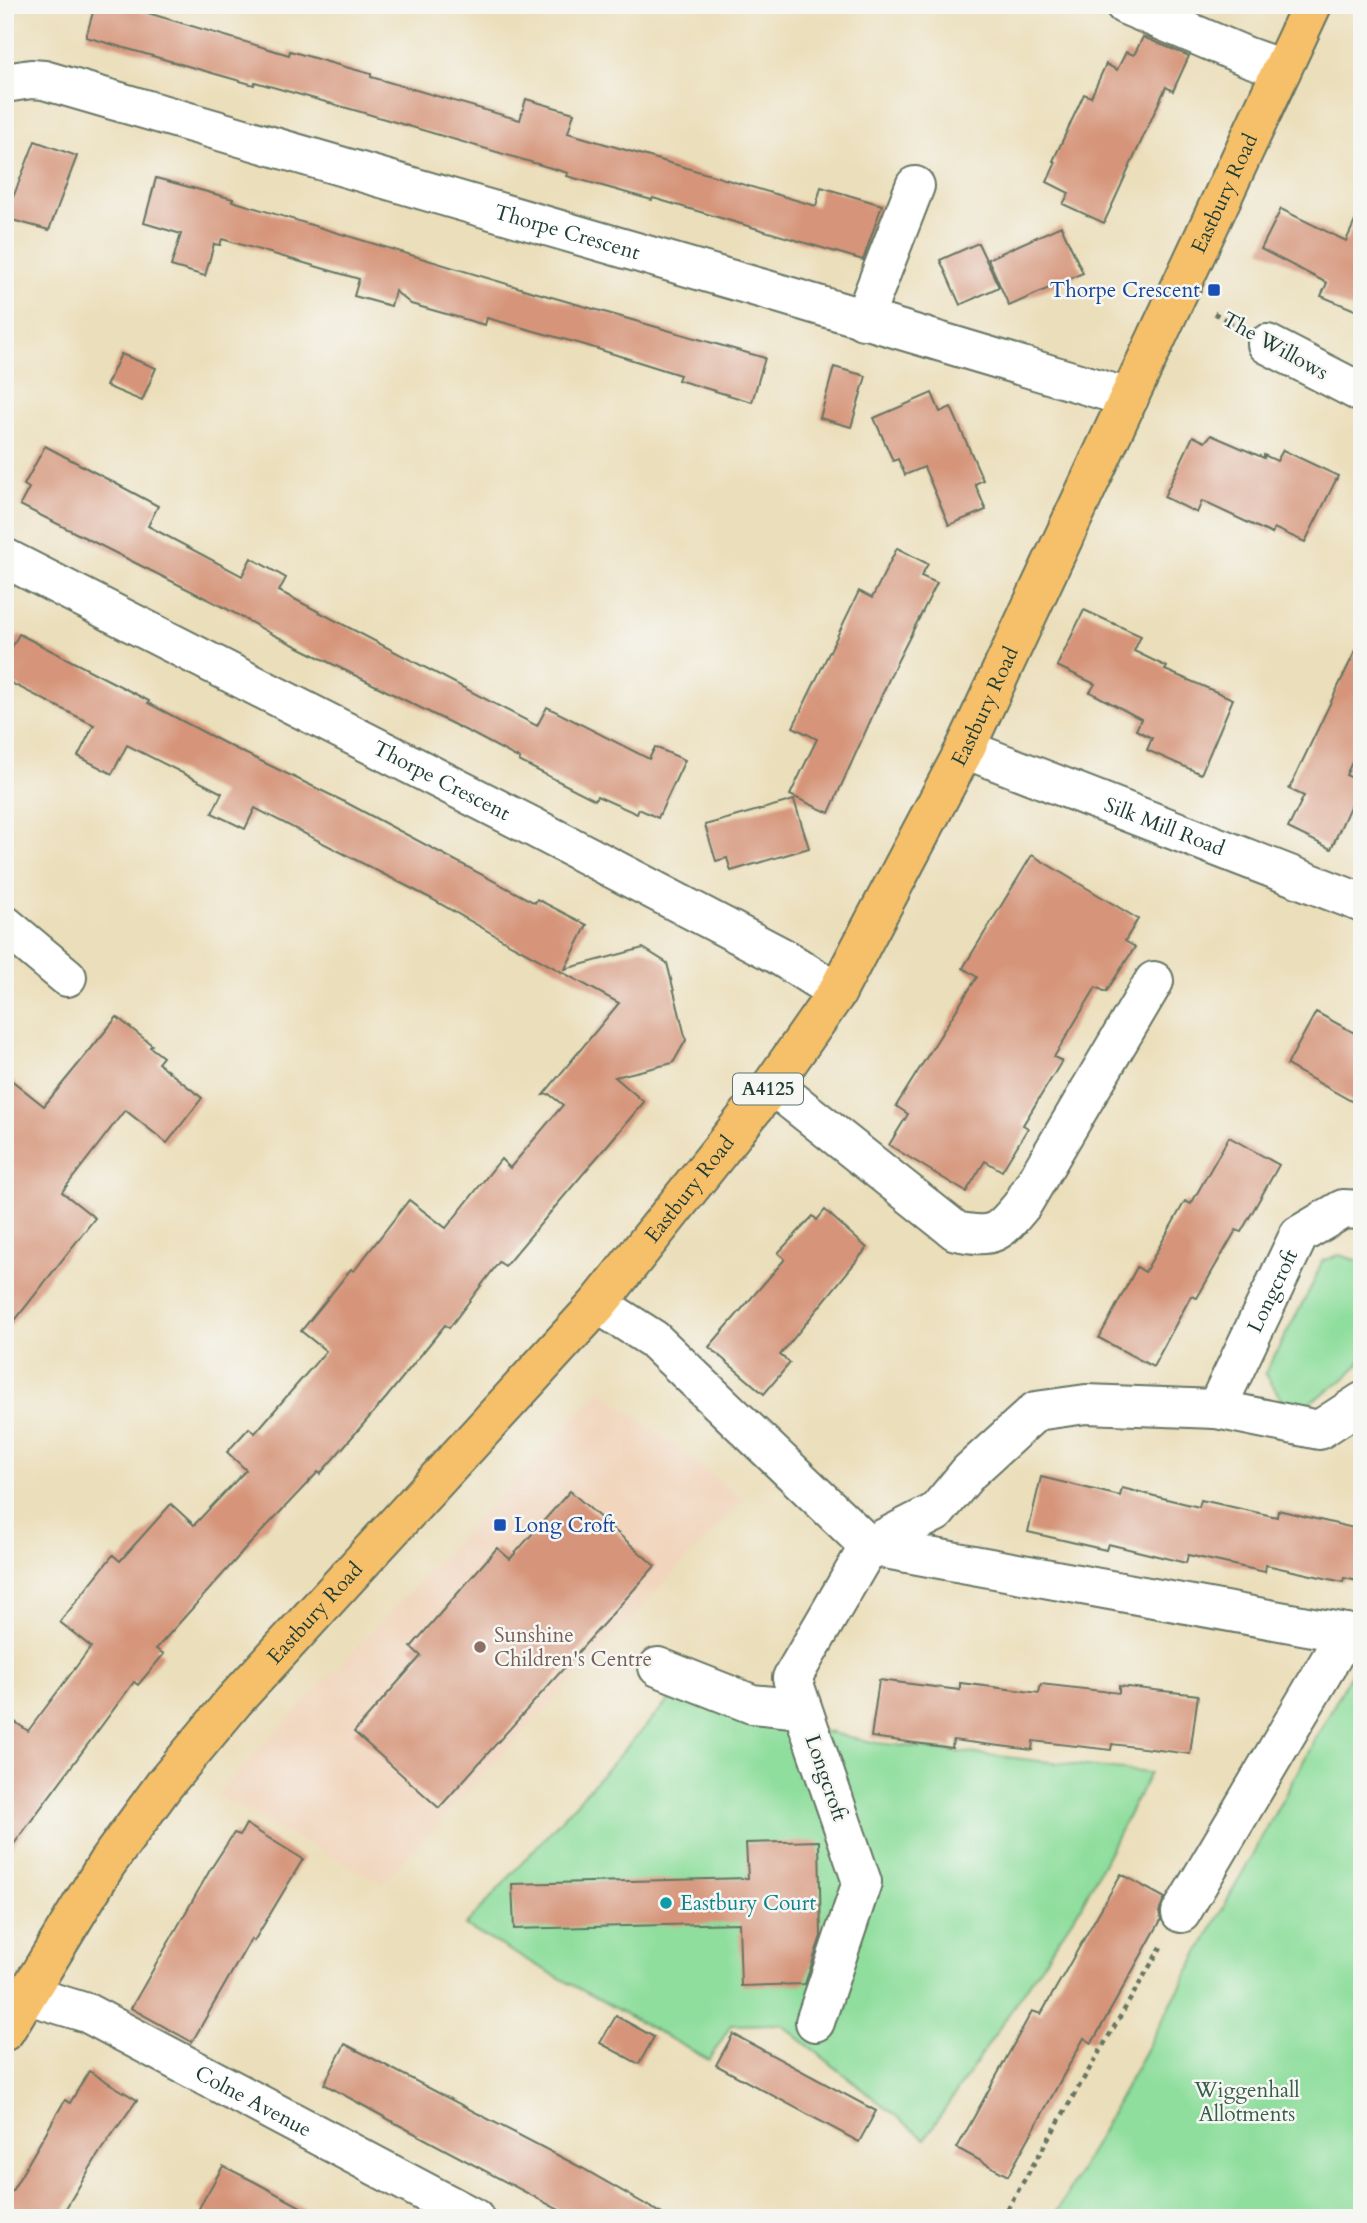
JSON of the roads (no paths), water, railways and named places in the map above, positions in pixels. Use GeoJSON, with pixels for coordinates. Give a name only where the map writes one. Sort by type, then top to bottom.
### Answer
{"type":"FeatureCollection","features":[{"type":"Feature","properties":{"kind":"main road","name":"Eastbury Road"},"geometry":{"type":"LineString","coordinates":[[5,2031],[107,1863],[190,1754],[234,1701],[598,1304],[772,1085],[837,992],[965,749],[1312,5]]}},
{"type":"Feature","properties":{"kind":"street"},"geometry":{"type":"LineString","coordinates":[[1125,5],[1282,69]]}},
{"type":"Feature","properties":{"kind":"street","name":"Thorpe Crescent"},"geometry":{"type":"LineString","coordinates":[[5,83],[44,80],[1129,398]]}},
{"type":"Feature","properties":{"kind":"street"},"geometry":{"type":"LineString","coordinates":[[863,320],[915,186]]}},
{"type":"Feature","properties":{"kind":"street","name":"The Willows"},"geometry":{"type":"LineString","coordinates":[[1267,344],[1362,393]]}},
{"type":"Feature","properties":{"kind":"street","name":"Thorpe Crescent"},"geometry":{"type":"LineString","coordinates":[[5,558],[567,844],[780,956],[837,992]]}},
{"type":"Feature","properties":{"kind":"street","name":"Silk Mill Road"},"geometry":{"type":"LineString","coordinates":[[965,749],[1362,903]]}},
{"type":"Feature","properties":{"kind":"street"},"geometry":{"type":"LineString","coordinates":[[5,925],[67,977]]}},
{"type":"Feature","properties":{"kind":"street"},"geometry":{"type":"LineString","coordinates":[[772,1085],[956,1231],[975,1235],[988,1234],[1003,1228],[1021,1205],[1154,981]]}},
{"type":"Feature","properties":{"kind":"street","name":"Longcroft"},"geometry":{"type":"LineString","coordinates":[[1216,1409],[1299,1235],[1343,1209],[1362,1210]]}},
{"type":"Feature","properties":{"kind":"street"},"geometry":{"type":"LineString","coordinates":[[598,1304],[653,1339],[869,1546],[1354,1634],[1181,1913]]}},
{"type":"Feature","properties":{"kind":"street"},"geometry":{"type":"LineString","coordinates":[[869,1546],[936,1512],[969,1472],[1036,1411],[1086,1404],[1216,1409],[1320,1430],[1362,1402]]}},
{"type":"Feature","properties":{"kind":"street","name":"Longcroft"},"geometry":{"type":"LineString","coordinates":[[815,2022],[862,1882],[792,1678],[869,1546]]}},
{"type":"Feature","properties":{"kind":"street"},"geometry":{"type":"LineString","coordinates":[[658,1667],[752,1704],[802,1709]]}},
{"type":"Feature","properties":{"kind":"street","name":"Colne Avenue"},"geometry":{"type":"LineString","coordinates":[[27,1995],[87,2013],[474,2218]]}},
{"type":"Feature","properties":{"kind":"place","name":"Thorpe Crescent"},"geometry":{"type":"Point","coordinates":[1214,290]}},
{"type":"Feature","properties":{"kind":"place","name":"Long Croft"},"geometry":{"type":"Point","coordinates":[500,1525]}},
{"type":"Feature","properties":{"kind":"place","name":"Sunshine Children's Centre"},"geometry":{"type":"Point","coordinates":[480,1647]}},
{"type":"Feature","properties":{"kind":"place","name":"Eastbury Court"},"geometry":{"type":"Point","coordinates":[666,1903]}},
{"type":"Feature","properties":{"kind":"park label","name":"Wiggenhall Allotments"},"geometry":{"type":"Point","coordinates":[1247,2102]}}]}
